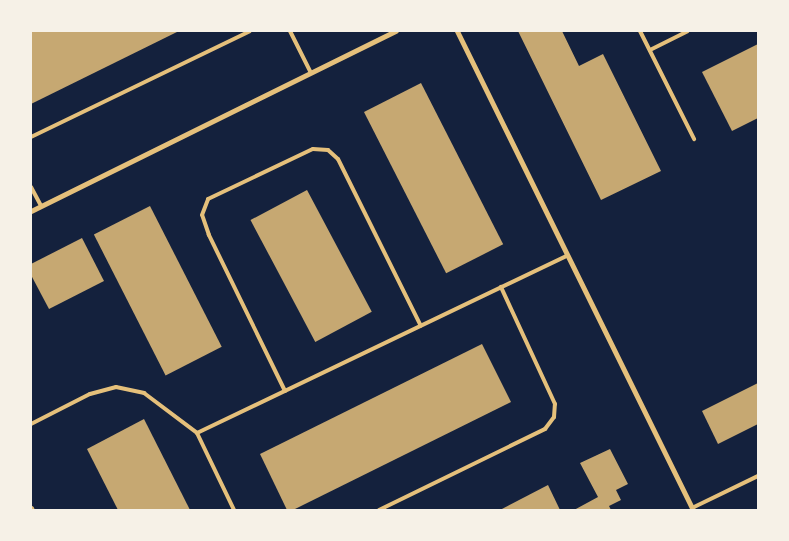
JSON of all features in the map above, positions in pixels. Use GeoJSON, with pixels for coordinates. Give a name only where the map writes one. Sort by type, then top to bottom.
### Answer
{"type":"FeatureCollection","features":[{"type":"Feature","properties":{"kind":"street"},"geometry":{"type":"LineString","coordinates":[[31,211],[396,31]]}},
{"type":"Feature","properties":{"kind":"street"},"geometry":{"type":"LineString","coordinates":[[457,31],[691,509]]}},
{"type":"Feature","properties":{"kind":"lane"},"geometry":{"type":"LineString","coordinates":[[31,137],[250,31]]}},
{"type":"Feature","properties":{"kind":"lane"},"geometry":{"type":"LineString","coordinates":[[290,31],[311,74]]}},
{"type":"Feature","properties":{"kind":"lane"},"geometry":{"type":"LineString","coordinates":[[640,31],[694,139]]}},
{"type":"Feature","properties":{"kind":"lane"},"geometry":{"type":"LineString","coordinates":[[650,50],[688,31]]}},
{"type":"Feature","properties":{"kind":"lane"},"geometry":{"type":"LineString","coordinates":[[284,391],[209,235],[202,214],[208,199],[314,148],[328,150],[338,160],[421,326]]}},
{"type":"Feature","properties":{"kind":"lane"},"geometry":{"type":"LineString","coordinates":[[31,186],[41,206]]}},
{"type":"Feature","properties":{"kind":"lane"},"geometry":{"type":"LineString","coordinates":[[197,432],[568,255]]}},
{"type":"Feature","properties":{"kind":"lane"},"geometry":{"type":"LineString","coordinates":[[379,510],[545,429],[554,417],[555,404],[500,287]]}},
{"type":"Feature","properties":{"kind":"lane"},"geometry":{"type":"LineString","coordinates":[[31,424],[90,394],[116,387],[144,393],[197,432],[234,510]]}},
{"type":"Feature","properties":{"kind":"lane"},"geometry":{"type":"LineString","coordinates":[[691,509],[758,476]]}},
{"type":"Feature","properties":{"kind":"building"},"geometry":{"type":"Polygon","coordinates":[[[31,31],[179,31],[31,104],[31,31]]]}},
{"type":"Feature","properties":{"kind":"building"},"geometry":{"type":"Polygon","coordinates":[[[518,31],[562,31],[579,66],[603,54],[661,171],[601,200],[518,31]]]}},
{"type":"Feature","properties":{"kind":"building"},"geometry":{"type":"Polygon","coordinates":[[[758,44],[758,118],[732,131],[702,72],[758,44]]]}},
{"type":"Feature","properties":{"kind":"building"},"geometry":{"type":"Polygon","coordinates":[[[421,83],[503,244],[446,273],[364,112],[421,83]]]}},
{"type":"Feature","properties":{"kind":"building"},"geometry":{"type":"Polygon","coordinates":[[[307,190],[372,312],[315,342],[250,220],[307,190]]]}},
{"type":"Feature","properties":{"kind":"building"},"geometry":{"type":"Polygon","coordinates":[[[150,206],[222,347],[166,375],[94,235],[150,206]]]}},
{"type":"Feature","properties":{"kind":"building"},"geometry":{"type":"Polygon","coordinates":[[[82,238],[104,281],[49,309],[31,275],[31,264],[82,238]]]}},
{"type":"Feature","properties":{"kind":"building"},"geometry":{"type":"Polygon","coordinates":[[[482,344],[511,402],[293,510],[287,510],[260,454],[482,344]]]}},
{"type":"Feature","properties":{"kind":"building"},"geometry":{"type":"Polygon","coordinates":[[[758,383],[758,424],[718,444],[702,411],[758,383]]]}},
{"type":"Feature","properties":{"kind":"building"},"geometry":{"type":"Polygon","coordinates":[[[144,419],[190,510],[118,510],[87,449],[144,419]]]}},
{"type":"Feature","properties":{"kind":"building"},"geometry":{"type":"Polygon","coordinates":[[[610,449],[628,484],[616,490],[621,500],[609,506],[611,510],[574,510],[598,497],[580,463],[610,449]]]}},
{"type":"Feature","properties":{"kind":"building"},"geometry":{"type":"Polygon","coordinates":[[[548,485],[560,510],[500,510],[548,485]]]}}]}
